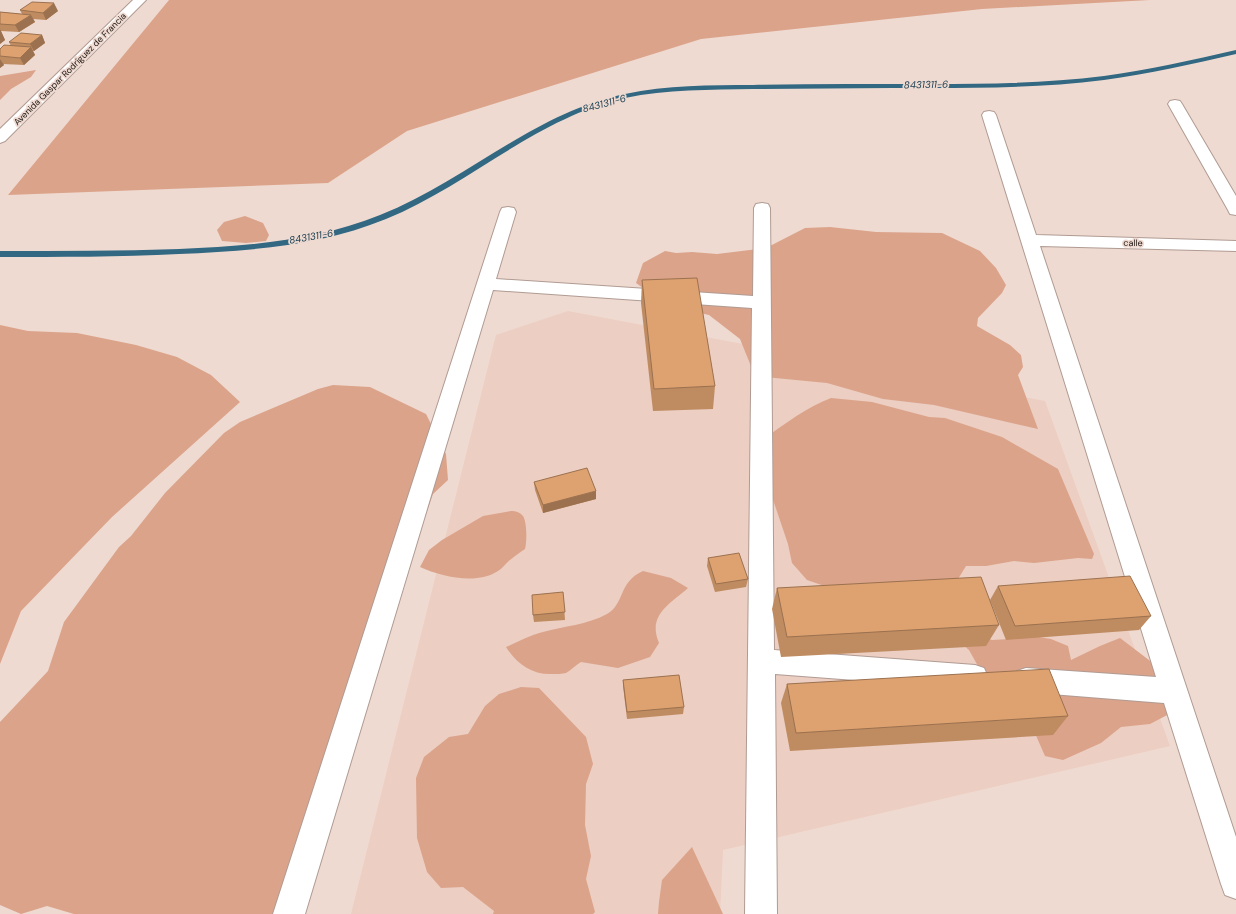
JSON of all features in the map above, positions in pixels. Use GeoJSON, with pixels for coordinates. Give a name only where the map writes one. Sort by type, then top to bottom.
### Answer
{"type":"FeatureCollection","features":[{"type":"Feature","properties":{"kind":"street","name":"Avenida Gaspar Rodríguez de Francia"},"geometry":{"type":"LineString","coordinates":[[0,138],[140,0]]}},
{"type":"Feature","properties":{"kind":"street"},"geometry":{"type":"LineString","coordinates":[[1175,104],[1236,210]]}},
{"type":"Feature","properties":{"kind":"street"},"geometry":{"type":"LineString","coordinates":[[989,115],[1236,884]]}},
{"type":"Feature","properties":{"kind":"street"},"geometry":{"type":"LineString","coordinates":[[761,914],[762,208]]}},
{"type":"Feature","properties":{"kind":"street"},"geometry":{"type":"LineString","coordinates":[[289,914],[508,212]]}},
{"type":"Feature","properties":{"kind":"street","name":"calle"},"geometry":{"type":"LineString","coordinates":[[1029,240],[1236,246]]}},
{"type":"Feature","properties":{"kind":"street"},"geometry":{"type":"LineString","coordinates":[[485,284],[762,303]]}},
{"type":"Feature","properties":{"kind":"street"},"geometry":{"type":"LineString","coordinates":[[762,661],[1174,691]]}},
{"type":"Feature","properties":{"kind":"shaded area"},"geometry":{"type":"Polygon","coordinates":[[[169,0],[1150,0],[982,9],[701,39],[407,131],[328,183],[8,195],[169,0]]]}},
{"type":"Feature","properties":{"kind":"shaded area"},"geometry":{"type":"Polygon","coordinates":[[[36,70],[31,77],[11,89],[0,100],[0,76],[36,70]]]}},
{"type":"Feature","properties":{"kind":"shaded area"},"geometry":{"type":"Polygon","coordinates":[[[245,216],[263,223],[269,235],[266,241],[246,243],[222,241],[217,230],[224,222],[245,216]]]}},
{"type":"Feature","properties":{"kind":"shaded area"},"geometry":{"type":"Polygon","coordinates":[[[830,227],[876,232],[942,233],[980,251],[996,268],[1006,285],[1002,293],[978,318],[977,326],[1010,345],[1021,355],[1023,367],[1018,375],[1038,429],[934,405],[883,399],[827,383],[755,376],[740,339],[709,315],[669,306],[636,283],[643,263],[665,251],[676,253],[692,252],[717,254],[766,248],[805,228],[830,227]]]}},
{"type":"Feature","properties":{"kind":"shaded area"},"geometry":{"type":"Polygon","coordinates":[[[568,311],[1045,401],[1170,746],[723,850],[720,914],[351,914],[496,335],[568,311]]]}},
{"type":"Feature","properties":{"kind":"shaded area"},"geometry":{"type":"Polygon","coordinates":[[[0,325],[28,331],[77,333],[136,345],[177,357],[211,375],[240,402],[112,517],[21,611],[0,664],[0,325]]]}},
{"type":"Feature","properties":{"kind":"shaded area"},"geometry":{"type":"Polygon","coordinates":[[[333,385],[370,387],[426,414],[446,454],[448,480],[433,494],[288,914],[74,914],[47,906],[21,914],[0,905],[0,722],[48,671],[64,622],[119,547],[131,536],[165,493],[224,433],[240,422],[318,389],[333,385]]]}},
{"type":"Feature","properties":{"kind":"shaded area"},"geometry":{"type":"Polygon","coordinates":[[[831,398],[872,402],[929,417],[945,418],[1002,437],[1058,469],[1094,554],[1092,559],[1078,558],[1034,563],[1014,561],[986,566],[966,566],[955,584],[973,634],[992,640],[1010,639],[1026,635],[1051,639],[1068,646],[1071,660],[1120,638],[1166,673],[1175,711],[1150,724],[1121,727],[1101,743],[1063,760],[1045,756],[1034,731],[984,682],[978,666],[969,650],[941,626],[807,580],[792,563],[788,544],[765,476],[765,438],[805,411],[831,398]]]}},
{"type":"Feature","properties":{"kind":"shaded area"},"geometry":{"type":"Polygon","coordinates":[[[511,511],[523,516],[526,532],[525,549],[498,571],[480,578],[470,579],[439,574],[420,567],[429,550],[442,540],[483,516],[511,511]]]}},
{"type":"Feature","properties":{"kind":"shaded area"},"geometry":{"type":"Polygon","coordinates":[[[643,571],[671,578],[688,588],[662,611],[658,618],[656,633],[659,643],[650,657],[618,668],[581,662],[566,673],[545,674],[538,673],[520,663],[506,647],[538,633],[592,621],[607,614],[617,605],[629,581],[643,571]]]}},
{"type":"Feature","properties":{"kind":"shaded area"},"geometry":{"type":"Polygon","coordinates":[[[521,687],[539,688],[586,737],[593,764],[586,784],[585,825],[591,856],[586,879],[595,912],[593,914],[493,914],[494,911],[463,887],[441,888],[427,872],[417,838],[416,778],[424,757],[449,737],[468,734],[485,706],[499,694],[521,687]]]}},
{"type":"Feature","properties":{"kind":"shaded area"},"geometry":{"type":"Polygon","coordinates":[[[692,847],[723,914],[658,914],[662,880],[692,847]]]}},
{"type":"Feature","properties":{"kind":"building"},"geometry":{"type":"Polygon","coordinates":[[[32,2],[54,3],[43,13],[20,10],[32,2]]]}},
{"type":"Feature","properties":{"kind":"building"},"geometry":{"type":"Polygon","coordinates":[[[0,12],[31,15],[15,25],[0,24],[0,12]]]}},
{"type":"Feature","properties":{"kind":"building"},"geometry":{"type":"Polygon","coordinates":[[[21,33],[42,35],[30,44],[9,42],[21,33]]]}},
{"type":"Feature","properties":{"kind":"building"},"geometry":{"type":"Polygon","coordinates":[[[4,45],[31,47],[20,58],[0,56],[0,49],[4,45]]]}},
{"type":"Feature","properties":{"kind":"building"},"geometry":{"type":"Polygon","coordinates":[[[697,278],[715,386],[654,389],[642,280],[697,278]]]}},
{"type":"Feature","properties":{"kind":"building"},"geometry":{"type":"Polygon","coordinates":[[[587,468],[596,491],[543,505],[534,482],[587,468]]]}},
{"type":"Feature","properties":{"kind":"building"},"geometry":{"type":"Polygon","coordinates":[[[739,553],[748,579],[716,584],[708,558],[739,553]]]}},
{"type":"Feature","properties":{"kind":"building"},"geometry":{"type":"Polygon","coordinates":[[[1130,576],[1151,616],[1015,626],[998,586],[1130,576]]]}},
{"type":"Feature","properties":{"kind":"building"},"geometry":{"type":"Polygon","coordinates":[[[981,577],[999,625],[787,637],[777,588],[981,577]]]}},
{"type":"Feature","properties":{"kind":"building"},"geometry":{"type":"Polygon","coordinates":[[[563,592],[565,612],[533,615],[532,595],[563,592]]]}},
{"type":"Feature","properties":{"kind":"building"},"geometry":{"type":"Polygon","coordinates":[[[1049,669],[1068,716],[796,733],[787,684],[1049,669]]]}},
{"type":"Feature","properties":{"kind":"building"},"geometry":{"type":"Polygon","coordinates":[[[679,675],[684,707],[627,712],[623,680],[679,675]]]}},
{"type":"Feature","properties":{"kind":"waterway","name":"8431311-6"},"geometry":{"type":"LineString","coordinates":[[0,254],[211,250],[262,246],[313,238],[338,232],[386,216],[416,202],[532,132],[561,117],[592,105],[641,93],[689,88],[721,87],[970,86],[1047,83],[1123,75],[1236,52]]}}]}
